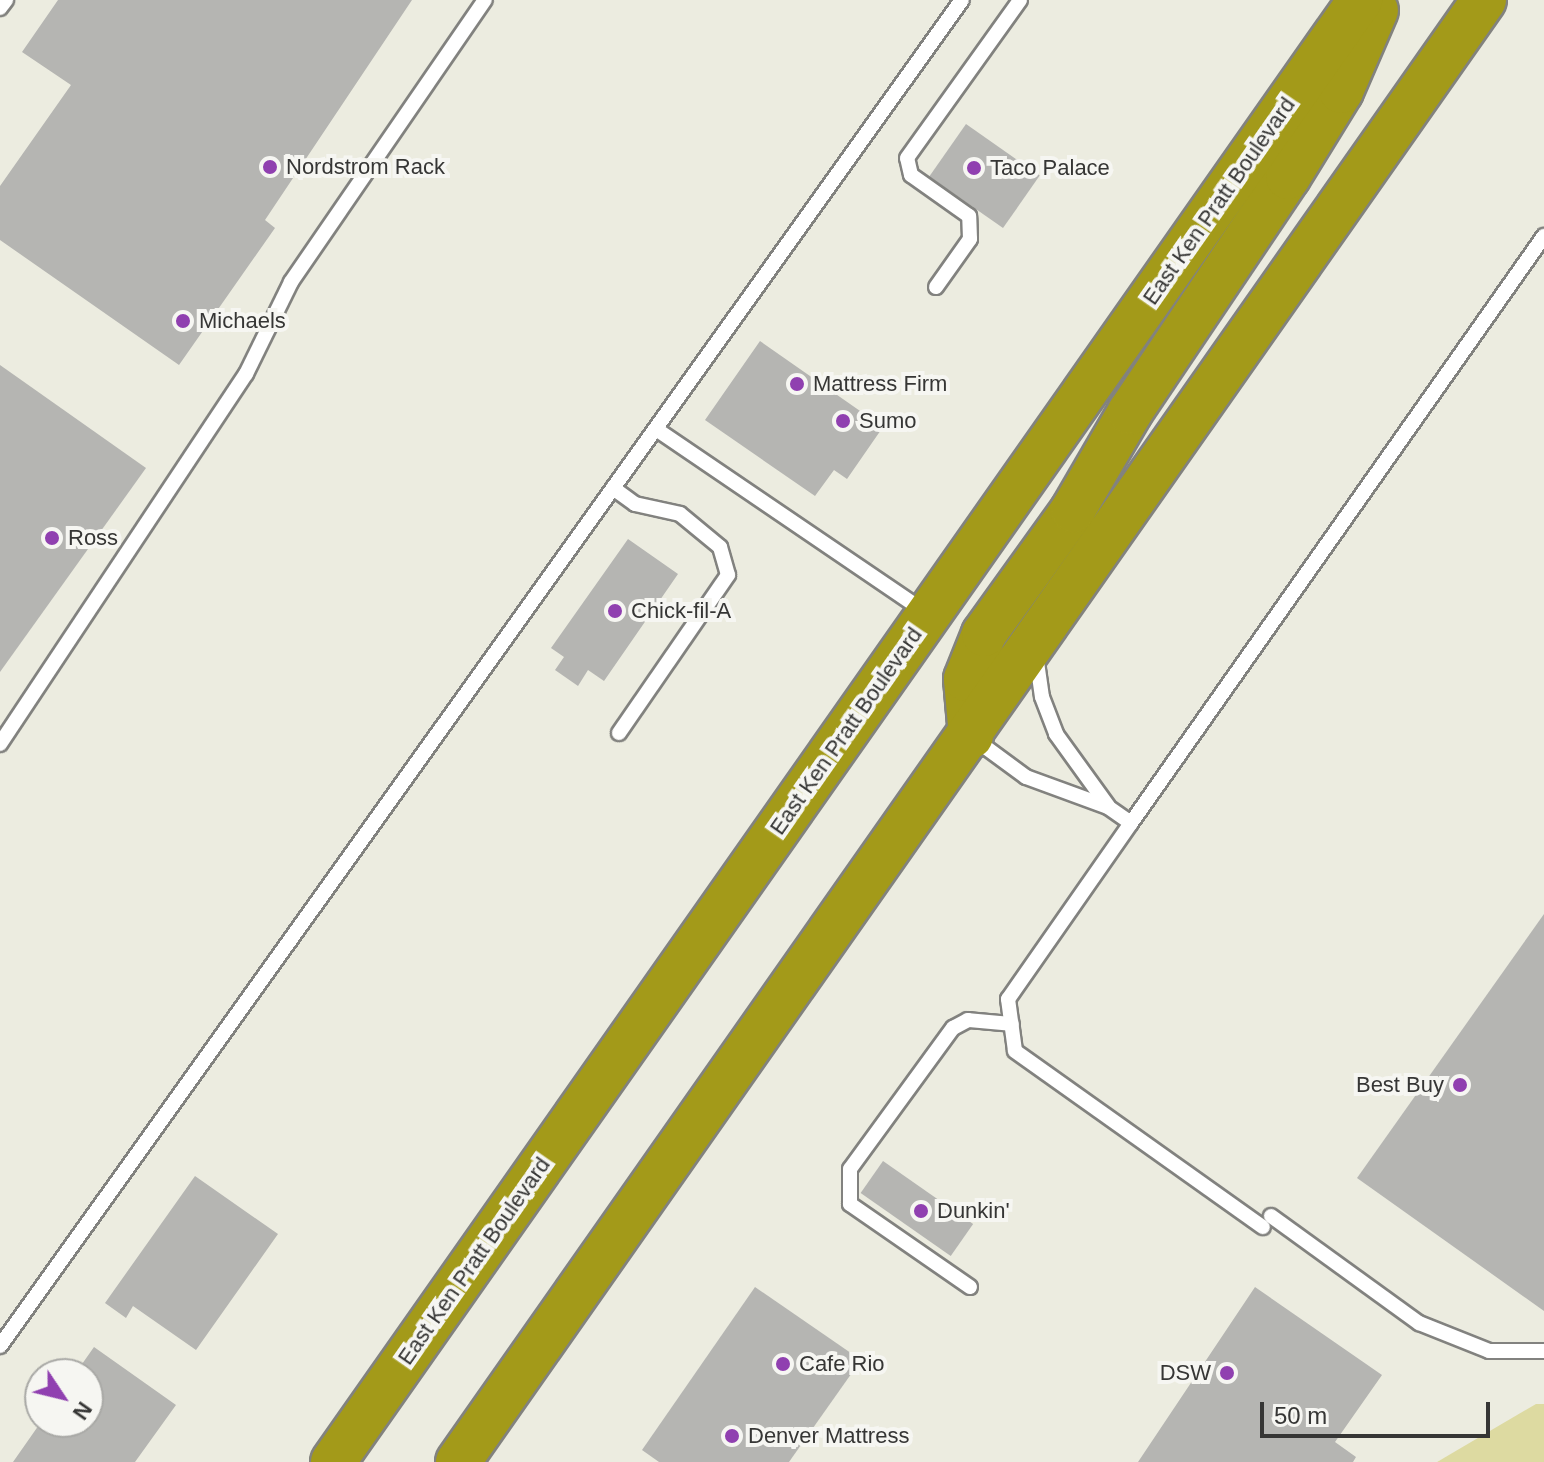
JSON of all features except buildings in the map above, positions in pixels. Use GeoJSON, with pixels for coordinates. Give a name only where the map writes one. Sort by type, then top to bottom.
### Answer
{"type":"FeatureCollection","features":[{"type":"Feature","properties":{"kind":"highway","name":"East Ken Pratt Boulevard"},"geometry":{"type":"LineString","coordinates":[[333,1462],[1360,0]]}},
{"type":"Feature","properties":{"kind":"highway"},"geometry":{"type":"LineString","coordinates":[[971,736],[966,679],[984,634],[1073,510],[1130,412],[1288,177],[1341,91],[1380,0]]}},
{"type":"Feature","properties":{"kind":"highway"},"geometry":{"type":"LineString","coordinates":[[458,1462],[971,736],[1484,0]]}},
{"type":"Feature","properties":{"kind":"lane"},"geometry":{"type":"LineString","coordinates":[[0,8],[6,0]]}},
{"type":"Feature","properties":{"kind":"lane"},"geometry":{"type":"LineString","coordinates":[[0,744],[246,374],[291,282],[485,0]]}},
{"type":"Feature","properties":{"kind":"lane"},"geometry":{"type":"LineString","coordinates":[[0,1346],[962,0]]}},
{"type":"Feature","properties":{"kind":"lane"},"geometry":{"type":"LineString","coordinates":[[936,287],[970,239],[969,216],[911,175],[907,158],[1020,0]]}},
{"type":"Feature","properties":{"kind":"lane"},"geometry":{"type":"LineString","coordinates":[[1544,236],[1008,999],[1015,1051],[1419,1323],[1489,1351],[1544,1351]]}},
{"type":"Feature","properties":{"kind":"lane"},"geometry":{"type":"LineString","coordinates":[[656,429],[928,614]]}},
{"type":"Feature","properties":{"kind":"lane"},"geometry":{"type":"LineString","coordinates":[[613,488],[635,504],[680,514],[720,547],[728,575],[619,733]]}},
{"type":"Feature","properties":{"kind":"lane"},"geometry":{"type":"LineString","coordinates":[[1035,644],[1042,697],[1056,734],[1108,807]]}},
{"type":"Feature","properties":{"kind":"lane"},"geometry":{"type":"LineString","coordinates":[[971,736],[1026,777],[1108,807],[1131,823]]}},
{"type":"Feature","properties":{"kind":"lane"},"geometry":{"type":"LineString","coordinates":[[970,1287],[850,1204],[850,1169],[953,1028],[968,1020],[1012,1024]]}},
{"type":"Feature","properties":{"kind":"shaded area"},"geometry":{"type":"Polygon","coordinates":[[[0,0],[1544,0],[1544,1404],[1437,1462],[0,1462],[0,0]]]}},
{"type":"Feature","properties":{"kind":"shaded area"},"geometry":{"type":"Polygon","coordinates":[[[1536,1404],[1544,1404],[1544,1462],[1437,1462],[1536,1404]]]}},
{"type":"Feature","properties":{"kind":"place","name":"Nordstrom Rack"},"geometry":{"type":"Point","coordinates":[270,167]}},
{"type":"Feature","properties":{"kind":"place","name":"Taco Palace"},"geometry":{"type":"Point","coordinates":[974,168]}},
{"type":"Feature","properties":{"kind":"place","name":"Michaels"},"geometry":{"type":"Point","coordinates":[183,321]}},
{"type":"Feature","properties":{"kind":"place","name":"Mattress Firm"},"geometry":{"type":"Point","coordinates":[797,384]}},
{"type":"Feature","properties":{"kind":"place","name":"Sumo"},"geometry":{"type":"Point","coordinates":[843,421]}},
{"type":"Feature","properties":{"kind":"place","name":"Ross"},"geometry":{"type":"Point","coordinates":[52,538]}},
{"type":"Feature","properties":{"kind":"place","name":"Chick-fil-A"},"geometry":{"type":"Point","coordinates":[615,611]}},
{"type":"Feature","properties":{"kind":"place","name":"Best Buy"},"geometry":{"type":"Point","coordinates":[1460,1085]}},
{"type":"Feature","properties":{"kind":"place","name":"Dunkin'"},"geometry":{"type":"Point","coordinates":[921,1211]}},
{"type":"Feature","properties":{"kind":"place","name":"Cafe Rio"},"geometry":{"type":"Point","coordinates":[783,1364]}},
{"type":"Feature","properties":{"kind":"place","name":"DSW"},"geometry":{"type":"Point","coordinates":[1227,1373]}},
{"type":"Feature","properties":{"kind":"place","name":"Denver Mattress"},"geometry":{"type":"Point","coordinates":[732,1436]}}]}
